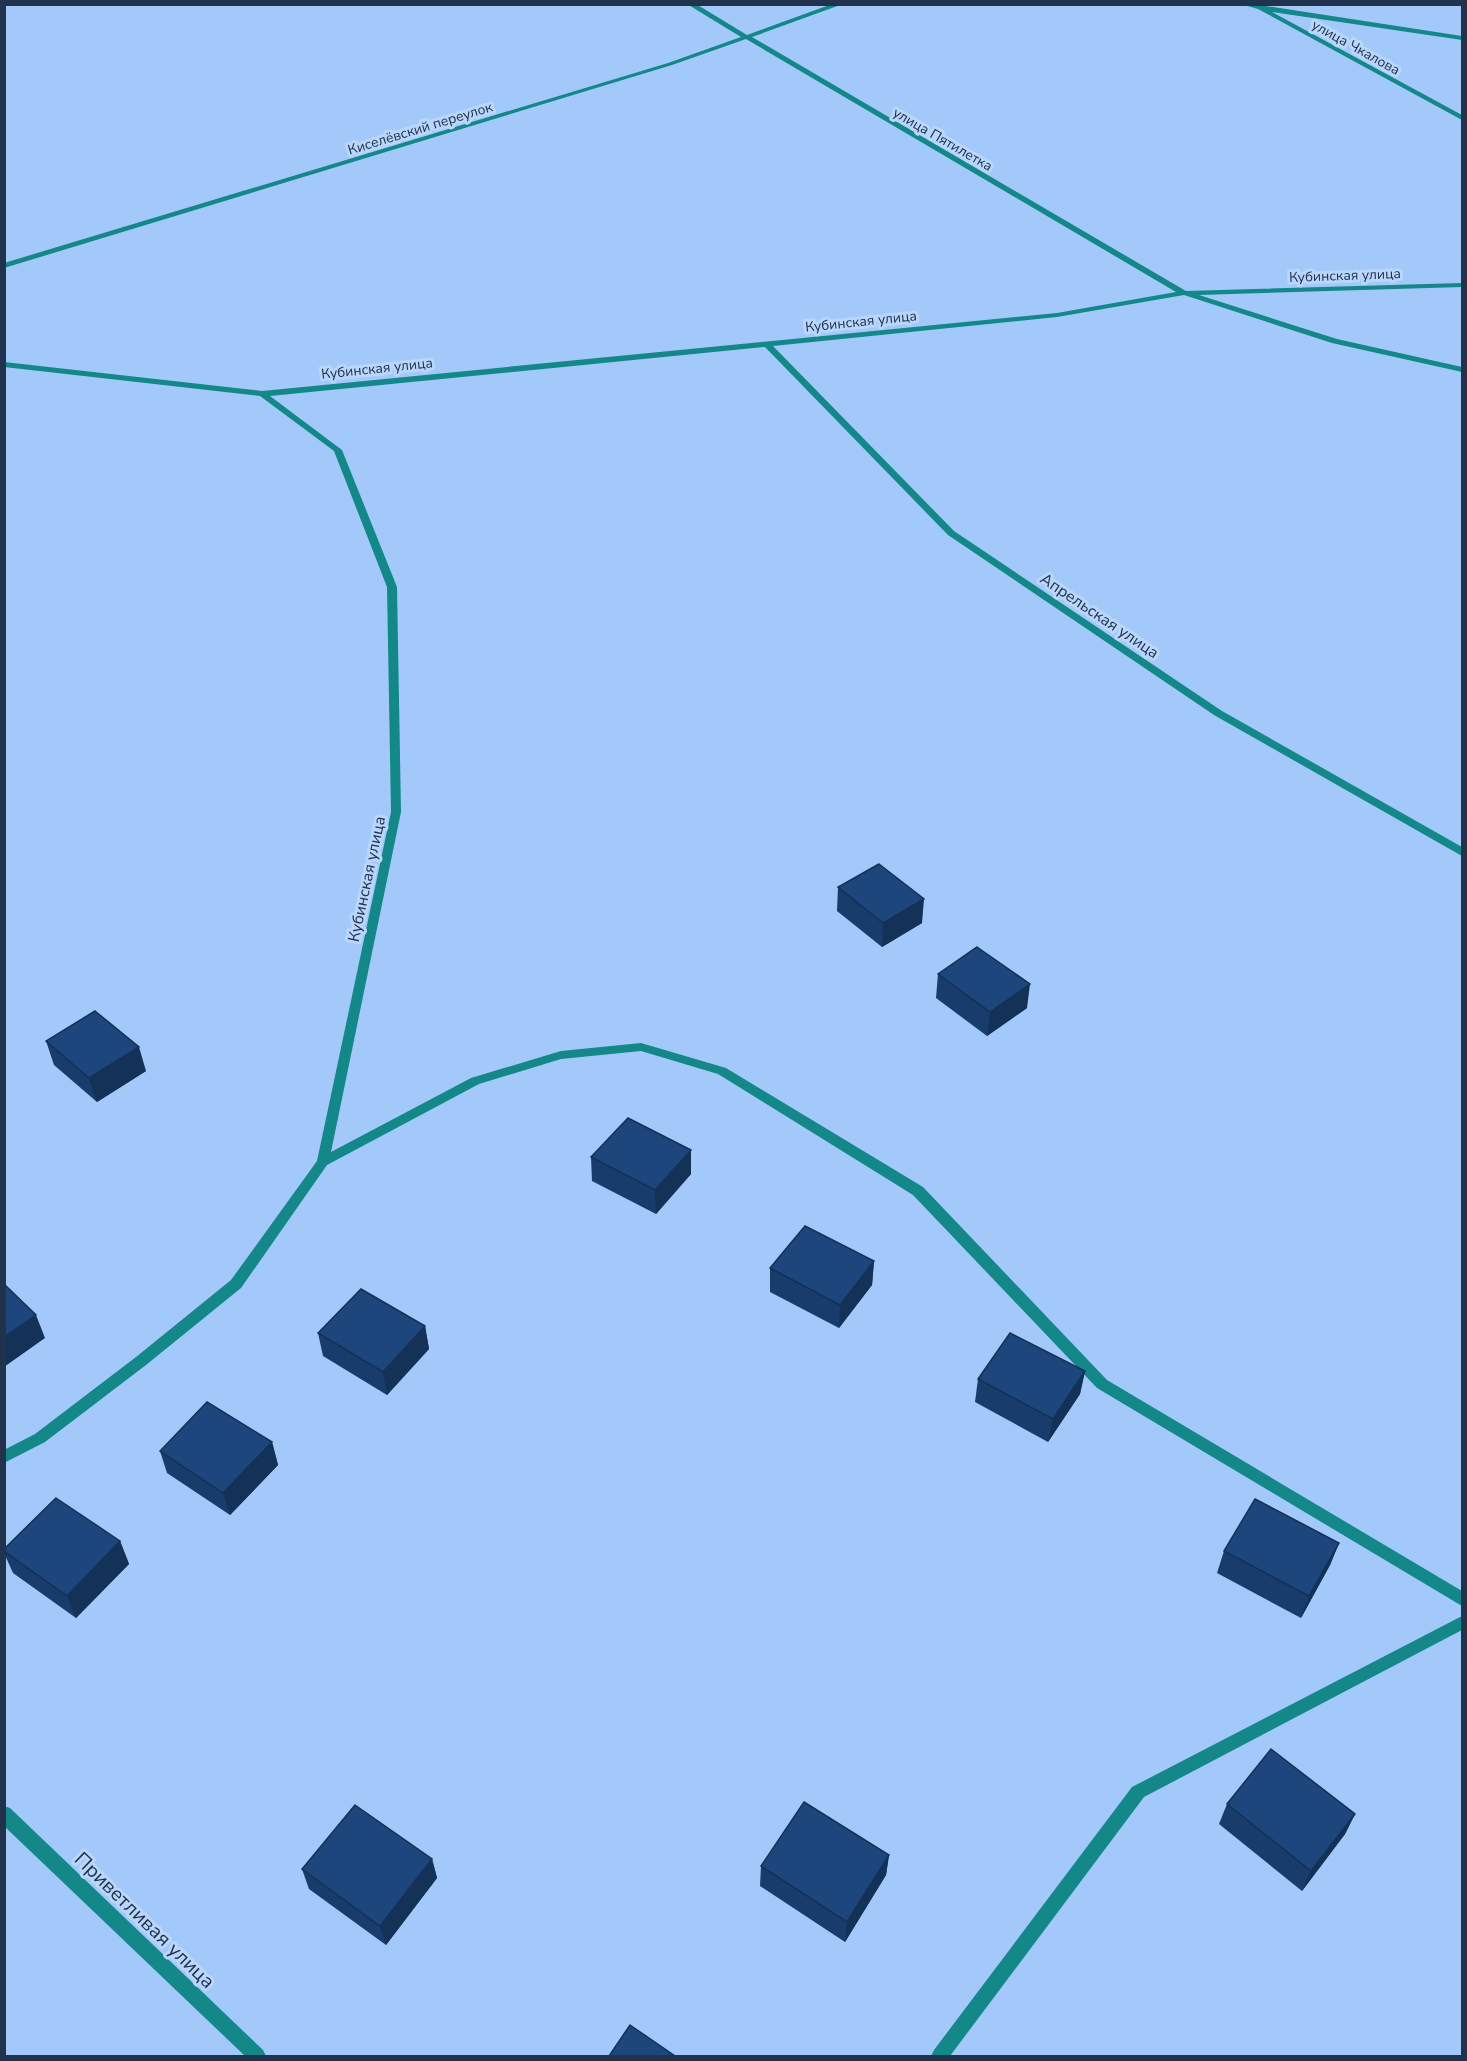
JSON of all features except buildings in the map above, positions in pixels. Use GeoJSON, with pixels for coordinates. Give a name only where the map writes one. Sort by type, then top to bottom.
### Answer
{"type":"FeatureCollection","features":[{"type":"Feature","properties":{"kind":"street","name":"улица Пятилетка"},"geometry":{"type":"LineString","coordinates":[[690,4],[1184,293]]}},
{"type":"Feature","properties":{"kind":"street","name":"Киселёвский переулок"},"geometry":{"type":"LineString","coordinates":[[4,267],[670,64],[840,4]]}},
{"type":"Feature","properties":{"kind":"street"},"geometry":{"type":"LineString","coordinates":[[1243,4],[1260,8]]}},
{"type":"Feature","properties":{"kind":"street","name":"улица Чкалова"},"geometry":{"type":"LineString","coordinates":[[1260,8],[1462,38]]}},
{"type":"Feature","properties":{"kind":"street","name":"улица Чкалова"},"geometry":{"type":"LineString","coordinates":[[1260,8],[1462,118]]}},
{"type":"Feature","properties":{"kind":"street","name":"Кубинская улица"},"geometry":{"type":"LineString","coordinates":[[4,364],[262,394],[1057,315],[1184,293],[1462,285]]}},
{"type":"Feature","properties":{"kind":"street"},"geometry":{"type":"LineString","coordinates":[[1184,293],[1335,341],[1462,369]]}},
{"type":"Feature","properties":{"kind":"street","name":"Апрельская улица"},"geometry":{"type":"LineString","coordinates":[[767,344],[951,533],[1218,713],[1462,852]]}},
{"type":"Feature","properties":{"kind":"street","name":"Кубинская улица"},"geometry":{"type":"LineString","coordinates":[[262,394],[338,450],[392,587],[396,812],[323,1162]]}},
{"type":"Feature","properties":{"kind":"street"},"geometry":{"type":"LineString","coordinates":[[4,1457],[40,1438],[141,1361],[236,1284],[323,1162],[475,1081],[561,1055],[641,1047],[722,1071],[918,1191],[1102,1384],[1462,1599]]}},
{"type":"Feature","properties":{"kind":"street"},"geometry":{"type":"LineString","coordinates":[[940,2056],[1137,1792],[1462,1623]]}},
{"type":"Feature","properties":{"kind":"street","name":"Приветливая улица"},"geometry":{"type":"LineString","coordinates":[[4,1814],[257,2056]]}}]}
